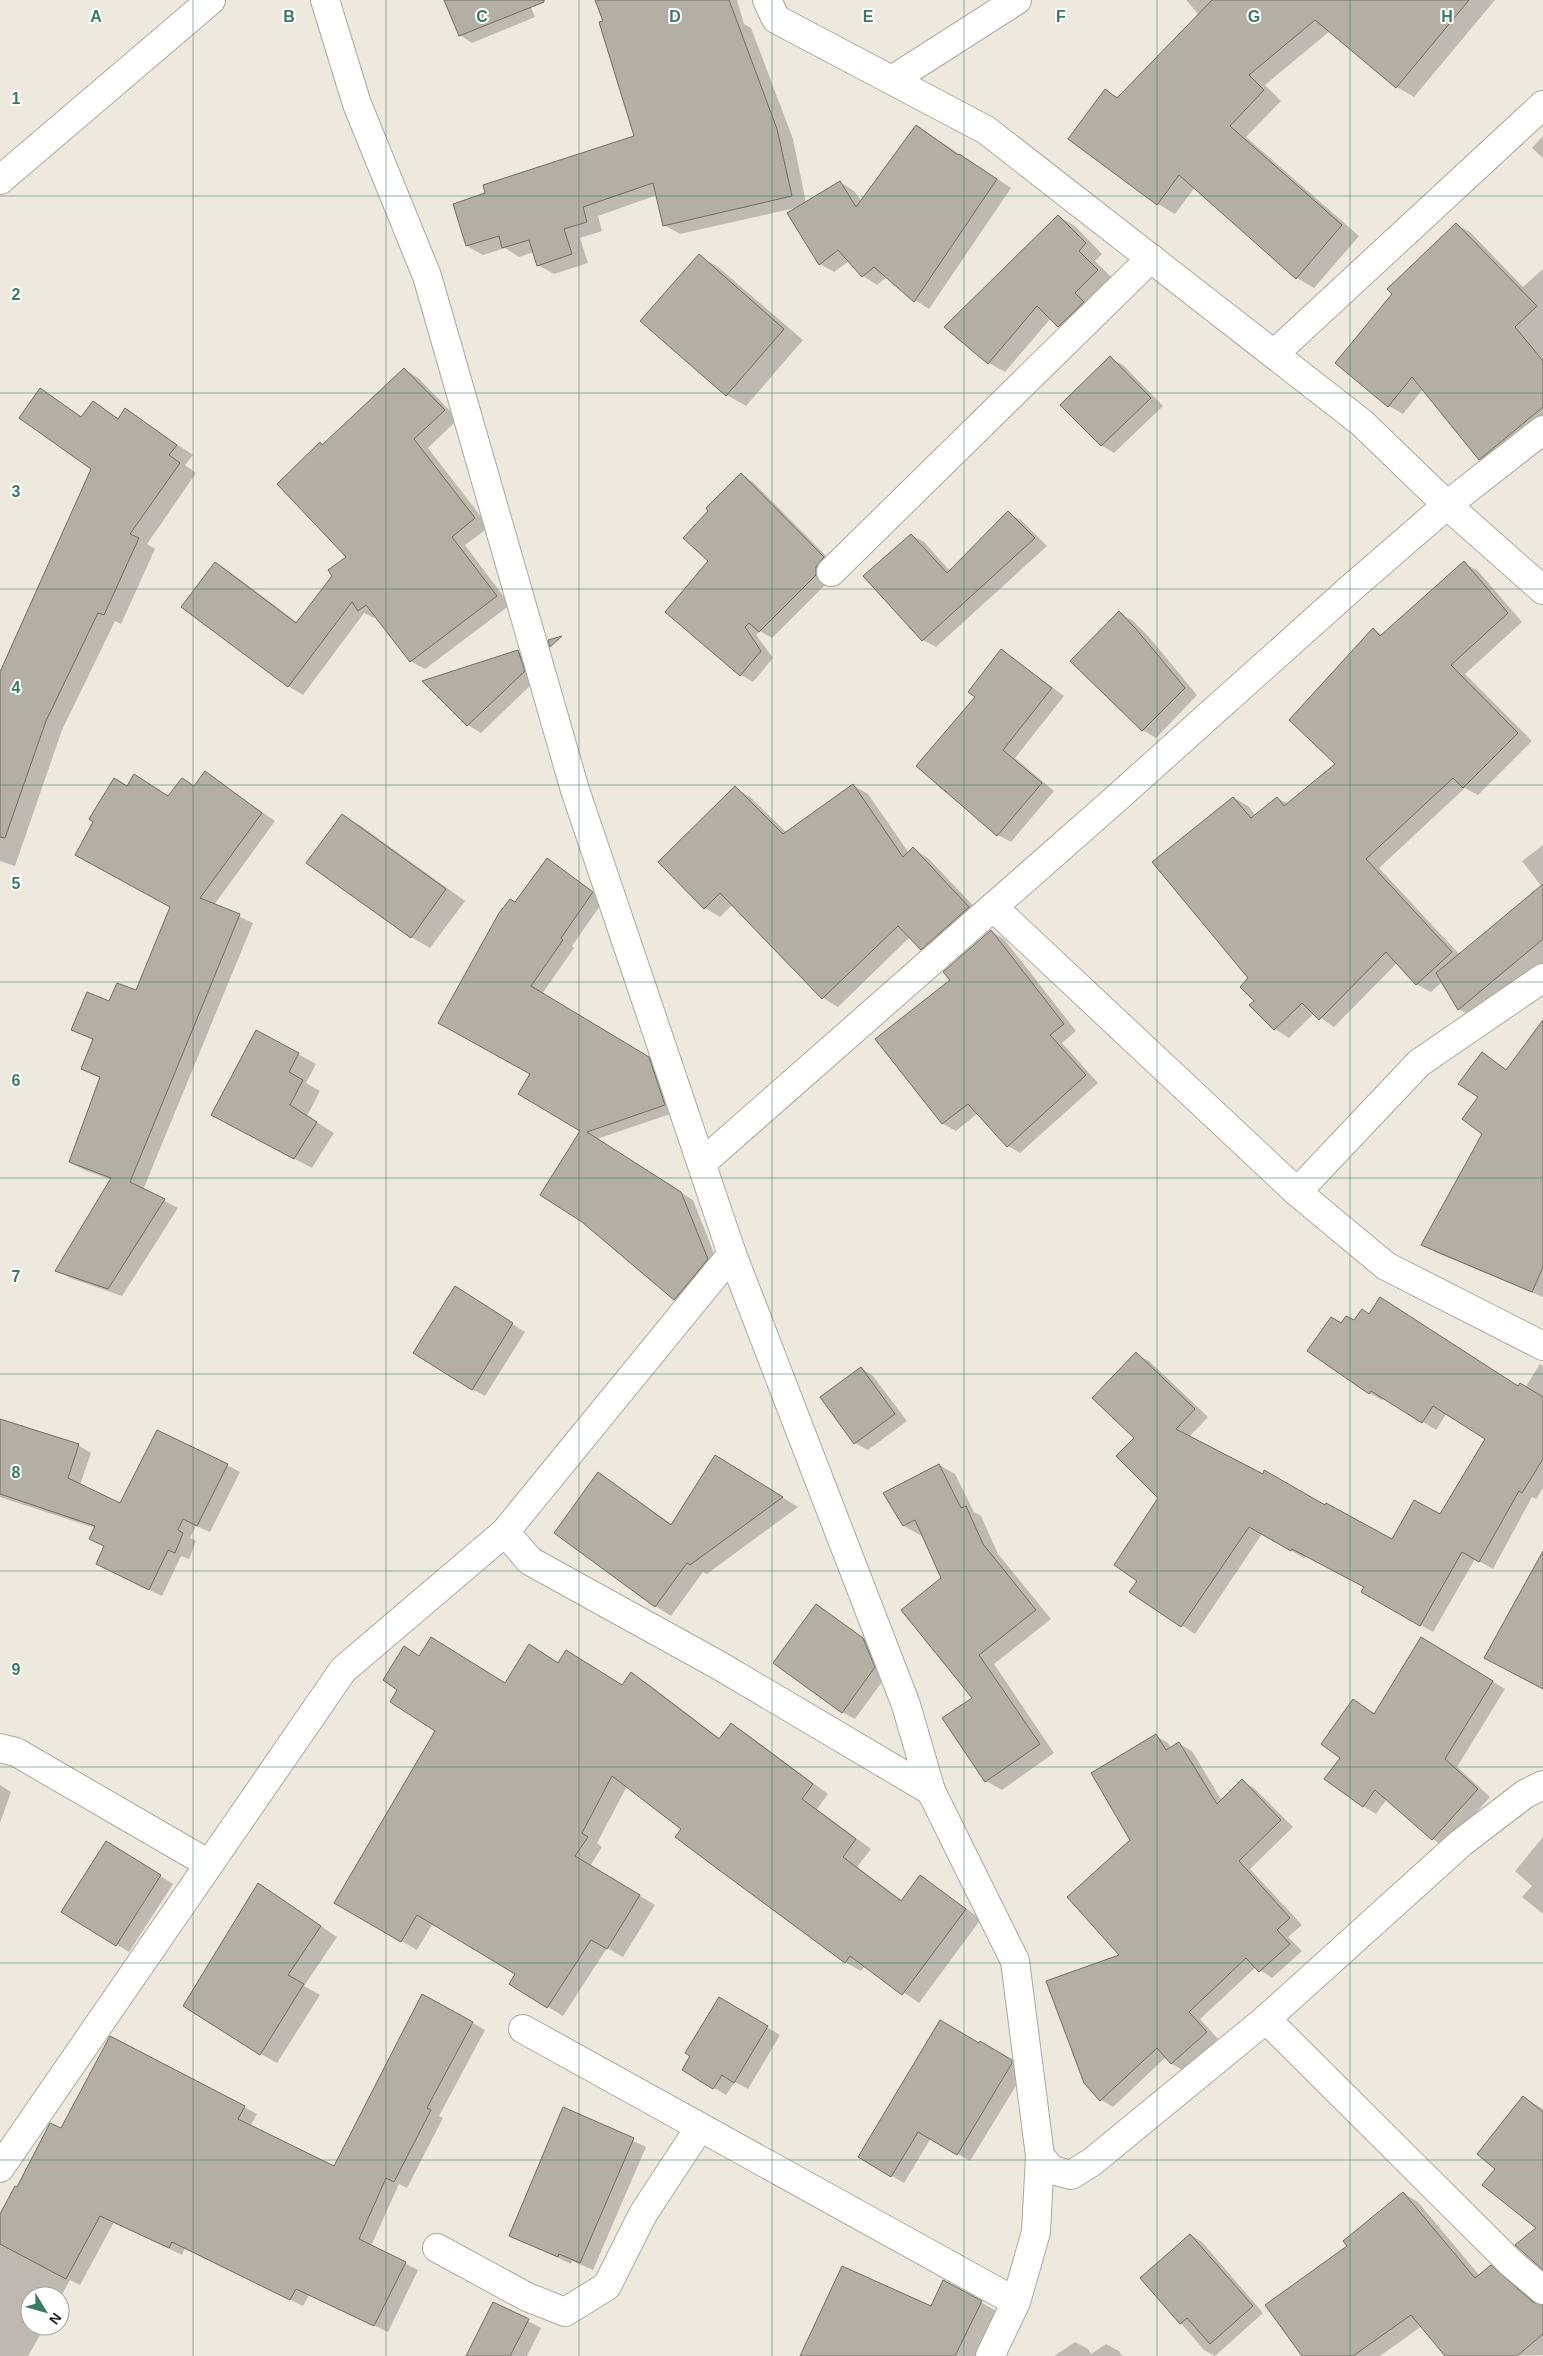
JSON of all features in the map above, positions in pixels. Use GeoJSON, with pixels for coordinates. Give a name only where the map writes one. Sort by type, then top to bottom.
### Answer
{"type":"FeatureCollection","features":[{"type":"Feature","properties":{"kind":"street"},"geometry":{"type":"LineString","coordinates":[[0,180],[211,0]]}},
{"type":"Feature","properties":{"kind":"street"},"geometry":{"type":"LineString","coordinates":[[325,0],[357,104],[427,276],[575,790],[732,1254],[906,1705],[931,1791],[1015,1961],[1040,2156],[1036,2232],[1016,2302],[990,2356]]}},
{"type":"Feature","properties":{"kind":"street"},"geometry":{"type":"LineString","coordinates":[[767,0],[776,20],[986,130],[1362,423],[1448,505],[1543,590]]}},
{"type":"Feature","properties":{"kind":"street"},"geometry":{"type":"LineString","coordinates":[[892,80],[1017,0]]}},
{"type":"Feature","properties":{"kind":"street"},"geometry":{"type":"LineString","coordinates":[[1274,354],[1543,105]]}},
{"type":"Feature","properties":{"kind":"street"},"geometry":{"type":"LineString","coordinates":[[831,572],[1151,258]]}},
{"type":"Feature","properties":{"kind":"street"},"geometry":{"type":"LineString","coordinates":[[702,1162],[1448,505],[1543,430]]}},
{"type":"Feature","properties":{"kind":"street"},"geometry":{"type":"LineString","coordinates":[[993,907],[1297,1192],[1386,1266],[1543,1346]]}},
{"type":"Feature","properties":{"kind":"street"},"geometry":{"type":"LineString","coordinates":[[1297,1192],[1419,1063],[1543,978]]}},
{"type":"Feature","properties":{"kind":"street"},"geometry":{"type":"LineString","coordinates":[[0,2168],[343,1670],[505,1532],[732,1254]]}},
{"type":"Feature","properties":{"kind":"street"},"geometry":{"type":"LineString","coordinates":[[505,1532],[530,1561],[720,1666],[931,1791]]}},
{"type":"Feature","properties":{"kind":"street"},"geometry":{"type":"LineString","coordinates":[[0,1748],[16,1752],[209,1864]]}},
{"type":"Feature","properties":{"kind":"street"},"geometry":{"type":"LineString","coordinates":[[1040,2156],[1052,2170],[1071,2175],[1092,2162],[1266,2019],[1461,1843],[1525,1794],[1543,1785]]}},
{"type":"Feature","properties":{"kind":"street"},"geometry":{"type":"LineString","coordinates":[[1266,2019],[1511,2263],[1543,2290]]}},
{"type":"Feature","properties":{"kind":"street"},"geometry":{"type":"LineString","coordinates":[[523,2030],[1016,2302]]}},
{"type":"Feature","properties":{"kind":"street"},"geometry":{"type":"LineString","coordinates":[[437,2248],[527,2297],[565,2312],[607,2286],[643,2214],[700,2127]]}},
{"type":"Feature","properties":{"kind":"building"},"geometry":{"type":"Polygon","coordinates":[[[444,0],[544,0],[544,2],[459,36],[444,0]]]}},
{"type":"Feature","properties":{"kind":"building"},"geometry":{"type":"Polygon","coordinates":[[[595,0],[729,0],[777,129],[792,196],[663,226],[653,183],[583,207],[587,222],[564,229],[572,254],[537,266],[529,240],[502,248],[499,236],[466,246],[453,204],[485,193],[483,185],[634,136],[599,22],[603,21],[595,0]]]}},
{"type":"Feature","properties":{"kind":"building"},"geometry":{"type":"Polygon","coordinates":[[[1212,0],[1469,0],[1396,88],[1315,20],[1249,75],[1264,90],[1230,126],[1342,225],[1296,279],[1179,175],[1157,205],[1068,139],[1105,89],[1117,98],[1212,0]]]}},
{"type":"Feature","properties":{"kind":"building"},"geometry":{"type":"Polygon","coordinates":[[[916,125],[958,155],[997,179],[914,302],[874,267],[862,277],[838,250],[819,265],[787,213],[840,181],[856,207],[916,125]]]}},
{"type":"Feature","properties":{"kind":"building"},"geometry":{"type":"Polygon","coordinates":[[[1058,215],[1086,243],[1079,251],[1098,270],[1075,293],[1084,302],[1058,327],[1037,306],[988,364],[944,327],[1058,215]]]}},
{"type":"Feature","properties":{"kind":"building"},"geometry":{"type":"Polygon","coordinates":[[[1456,223],[1537,306],[1515,327],[1543,361],[1543,407],[1479,460],[1412,377],[1388,407],[1335,363],[1392,294],[1387,289],[1456,223]]]}},
{"type":"Feature","properties":{"kind":"building"},"geometry":{"type":"Polygon","coordinates":[[[699,254],[784,329],[726,396],[640,321],[699,254]]]}},
{"type":"Feature","properties":{"kind":"building"},"geometry":{"type":"Polygon","coordinates":[[[1110,356],[1151,398],[1101,446],[1060,405],[1110,356]]]}},
{"type":"Feature","properties":{"kind":"building"},"geometry":{"type":"Polygon","coordinates":[[[404,368],[445,410],[414,439],[475,518],[452,537],[497,596],[410,662],[366,605],[358,611],[352,602],[288,687],[181,607],[215,562],[296,623],[332,576],[328,570],[346,557],[277,484],[320,442],[322,445],[404,368]]]}},
{"type":"Feature","properties":{"kind":"building"},"geometry":{"type":"Polygon","coordinates":[[[40,388],[81,417],[93,401],[118,419],[125,408],[177,445],[169,455],[180,463],[130,534],[139,538],[104,615],[98,613],[46,721],[5,838],[0,837],[0,672],[91,469],[19,418],[40,388]]]}},
{"type":"Feature","properties":{"kind":"building"},"geometry":{"type":"Polygon","coordinates":[[[741,473],[824,557],[816,567],[816,575],[759,632],[749,623],[745,627],[761,651],[740,676],[665,612],[708,561],[683,538],[708,511],[706,508],[741,473]]]}},
{"type":"Feature","properties":{"kind":"building"},"geometry":{"type":"Polygon","coordinates":[[[1008,511],[1035,538],[922,641],[863,576],[911,534],[947,573],[1008,511]]]}},
{"type":"Feature","properties":{"kind":"building"},"geometry":{"type":"Polygon","coordinates":[[[1464,561],[1508,613],[1451,665],[1518,733],[1463,788],[1453,778],[1366,859],[1452,952],[1416,985],[1386,952],[1319,1020],[1302,1003],[1274,1030],[1249,1005],[1254,1001],[1240,987],[1248,978],[1152,862],[1233,797],[1251,818],[1277,797],[1284,806],[1335,764],[1289,720],[1373,628],[1380,636],[1464,561]]]}},
{"type":"Feature","properties":{"kind":"building"},"geometry":{"type":"Polygon","coordinates":[[[1119,611],[1185,688],[1142,731],[1070,661],[1119,611]]]}},
{"type":"Feature","properties":{"kind":"building"},"geometry":{"type":"Polygon","coordinates":[[[562,636],[550,647],[548,640],[562,636]]]}},
{"type":"Feature","properties":{"kind":"building"},"geometry":{"type":"Polygon","coordinates":[[[1001,649],[1052,688],[1003,750],[1042,783],[997,836],[916,766],[975,697],[968,692],[1001,649]]]}},
{"type":"Feature","properties":{"kind":"building"},"geometry":{"type":"Polygon","coordinates":[[[518,650],[525,671],[467,726],[422,681],[518,650]]]}},
{"type":"Feature","properties":{"kind":"building"},"geometry":{"type":"Polygon","coordinates":[[[205,771],[262,813],[200,898],[240,914],[130,1182],[165,1199],[108,1289],[55,1271],[111,1178],[69,1162],[100,1077],[81,1069],[93,1039],[71,1030],[87,992],[109,1001],[117,983],[136,990],[170,907],[75,855],[93,822],[89,819],[114,778],[127,786],[134,774],[168,796],[182,778],[194,786],[205,771]]]}},
{"type":"Feature","properties":{"kind":"building"},"geometry":{"type":"Polygon","coordinates":[[[853,784],[903,857],[913,847],[969,907],[921,950],[898,926],[822,999],[720,893],[704,909],[658,862],[735,786],[783,834],[853,784]]]}},
{"type":"Feature","properties":{"kind":"building"},"geometry":{"type":"Polygon","coordinates":[[[342,814],[446,889],[411,938],[306,863],[342,814]]]}},
{"type":"Feature","properties":{"kind":"building"},"geometry":{"type":"Polygon","coordinates":[[[547,858],[593,892],[531,986],[649,1057],[665,1105],[587,1132],[681,1192],[708,1259],[674,1300],[582,1222],[540,1195],[580,1131],[518,1094],[530,1074],[438,1023],[499,913],[510,899],[515,902],[547,858]]]}},
{"type":"Feature","properties":{"kind":"building"},"geometry":{"type":"Polygon","coordinates":[[[1543,884],[1543,939],[1458,1010],[1436,973],[1543,884]]]}},
{"type":"Feature","properties":{"kind":"building"},"geometry":{"type":"Polygon","coordinates":[[[991,930],[1064,1024],[1050,1035],[1086,1075],[1007,1147],[968,1104],[942,1124],[875,1039],[950,980],[943,972],[991,930]]]}},
{"type":"Feature","properties":{"kind":"building"},"geometry":{"type":"Polygon","coordinates":[[[1543,1020],[1543,1267],[1532,1292],[1421,1245],[1482,1134],[1462,1119],[1478,1097],[1458,1084],[1482,1052],[1506,1070],[1543,1020]]]}},
{"type":"Feature","properties":{"kind":"building"},"geometry":{"type":"Polygon","coordinates":[[[256,1030],[299,1053],[289,1072],[303,1080],[290,1105],[317,1122],[294,1159],[211,1115],[256,1030]]]}},
{"type":"Feature","properties":{"kind":"building"},"geometry":{"type":"Polygon","coordinates":[[[455,1286],[513,1323],[472,1390],[413,1353],[455,1286]]]}},
{"type":"Feature","properties":{"kind":"building"},"geometry":{"type":"Polygon","coordinates":[[[1380,1297],[1518,1386],[1520,1383],[1543,1397],[1543,1459],[1522,1493],[1519,1491],[1479,1562],[1462,1552],[1420,1626],[1361,1592],[1364,1587],[1292,1549],[1291,1551],[1249,1527],[1181,1627],[1129,1592],[1137,1581],[1114,1565],[1158,1498],[1116,1456],[1134,1438],[1092,1398],[1136,1352],[1195,1409],[1176,1429],[1263,1474],[1264,1470],[1325,1505],[1326,1503],[1392,1539],[1414,1500],[1440,1514],[1485,1439],[1433,1406],[1422,1423],[1371,1391],[1369,1394],[1307,1351],[1331,1317],[1341,1323],[1346,1316],[1354,1320],[1362,1309],[1369,1314],[1380,1297]]]}},
{"type":"Feature","properties":{"kind":"building"},"geometry":{"type":"Polygon","coordinates":[[[861,1367],[895,1414],[854,1444],[820,1397],[861,1367]]]}},
{"type":"Feature","properties":{"kind":"building"},"geometry":{"type":"Polygon","coordinates":[[[0,1419],[79,1444],[68,1478],[120,1503],[157,1430],[228,1464],[197,1526],[183,1519],[178,1530],[183,1533],[175,1553],[168,1550],[149,1590],[96,1564],[104,1546],[89,1539],[95,1526],[0,1494],[0,1419]]]}},
{"type":"Feature","properties":{"kind":"building"},"geometry":{"type":"Polygon","coordinates":[[[715,1455],[783,1497],[690,1565],[687,1563],[655,1607],[554,1533],[598,1472],[671,1525],[715,1455]]]}},
{"type":"Feature","properties":{"kind":"building"},"geometry":{"type":"Polygon","coordinates":[[[939,1464],[961,1508],[966,1506],[983,1544],[1036,1610],[979,1655],[1040,1744],[985,1782],[942,1718],[972,1698],[901,1610],[941,1578],[915,1520],[903,1526],[883,1493],[939,1464]]]}},
{"type":"Feature","properties":{"kind":"building"},"geometry":{"type":"Polygon","coordinates":[[[1543,1551],[1543,1689],[1484,1658],[1543,1551]]]}},
{"type":"Feature","properties":{"kind":"building"},"geometry":{"type":"Polygon","coordinates":[[[816,1604],[863,1638],[875,1667],[842,1713],[773,1663],[816,1604]]]}},
{"type":"Feature","properties":{"kind":"building"},"geometry":{"type":"Polygon","coordinates":[[[431,1637],[505,1683],[529,1644],[558,1663],[566,1650],[622,1685],[631,1672],[719,1739],[731,1723],[813,1784],[802,1799],[856,1839],[843,1857],[901,1901],[920,1875],[966,1909],[902,1995],[850,1956],[845,1963],[675,1837],[681,1829],[612,1776],[582,1833],[588,1837],[575,1856],[640,1895],[607,1949],[591,1940],[547,2008],[509,1984],[515,1974],[417,1915],[401,1942],[334,1903],[435,1731],[390,1702],[397,1690],[383,1680],[404,1646],[419,1656],[431,1637]]]}},
{"type":"Feature","properties":{"kind":"building"},"geometry":{"type":"Polygon","coordinates":[[[1421,1637],[1493,1681],[1445,1759],[1478,1789],[1432,1840],[1375,1790],[1363,1807],[1324,1779],[1340,1758],[1321,1744],[1353,1699],[1374,1714],[1421,1637]]]}},
{"type":"Feature","properties":{"kind":"building"},"geometry":{"type":"Polygon","coordinates":[[[1156,1734],[1166,1750],[1179,1742],[1217,1804],[1242,1779],[1281,1820],[1239,1861],[1290,1918],[1277,1930],[1290,1944],[1259,1972],[1246,1958],[1189,2012],[1207,2032],[1171,2064],[1157,2048],[1100,2101],[1084,2083],[1046,1981],[1119,1955],[1067,1897],[1130,1840],[1091,1773],[1156,1734]]]}},
{"type":"Feature","properties":{"kind":"building"},"geometry":{"type":"Polygon","coordinates":[[[106,1841],[161,1875],[116,1946],[61,1912],[106,1841]]]}},
{"type":"Feature","properties":{"kind":"building"},"geometry":{"type":"Polygon","coordinates":[[[258,1883],[321,1926],[288,1975],[304,1984],[260,2055],[183,2006],[258,1883]]]}},
{"type":"Feature","properties":{"kind":"building"},"geometry":{"type":"Polygon","coordinates":[[[422,1994],[473,2022],[427,2108],[431,2110],[394,2182],[386,2178],[359,2239],[406,2262],[374,2326],[296,2289],[290,2300],[172,2242],[169,2248],[100,2216],[66,2279],[0,2244],[0,2214],[15,2186],[17,2187],[50,2123],[61,2128],[110,2036],[245,2106],[238,2119],[334,2166],[422,1994]]]}},
{"type":"Feature","properties":{"kind":"building"},"geometry":{"type":"Polygon","coordinates":[[[719,1997],[768,2026],[734,2083],[722,2075],[713,2089],[682,2070],[690,2056],[685,2053],[719,1997]]]}},
{"type":"Feature","properties":{"kind":"building"},"geometry":{"type":"Polygon","coordinates":[[[940,2020],[1012,2060],[1012,2063],[957,2155],[918,2132],[891,2177],[858,2157],[940,2020]]]}},
{"type":"Feature","properties":{"kind":"building"},"geometry":{"type":"Polygon","coordinates":[[[1523,2096],[1543,2112],[1543,2270],[1515,2245],[1536,2228],[1482,2185],[1495,2169],[1477,2154],[1523,2096]]]}},
{"type":"Feature","properties":{"kind":"building"},"geometry":{"type":"Polygon","coordinates":[[[563,2107],[634,2138],[580,2263],[559,2254],[558,2257],[509,2236],[563,2107]]]}},
{"type":"Feature","properties":{"kind":"building"},"geometry":{"type":"Polygon","coordinates":[[[1403,2192],[1475,2278],[1491,2265],[1533,2302],[1543,2305],[1543,2334],[1517,2356],[1445,2356],[1411,2315],[1353,2356],[1302,2356],[1265,2305],[1347,2246],[1343,2241],[1403,2192]]]}},
{"type":"Feature","properties":{"kind":"building"},"geometry":{"type":"Polygon","coordinates":[[[1190,2234],[1253,2306],[1210,2344],[1187,2318],[1180,2324],[1140,2278],[1190,2234]]]}},
{"type":"Feature","properties":{"kind":"building"},"geometry":{"type":"Polygon","coordinates":[[[842,2266],[931,2306],[943,2280],[982,2301],[955,2356],[800,2356],[842,2266]]]}},
{"type":"Feature","properties":{"kind":"building"},"geometry":{"type":"Polygon","coordinates":[[[493,2302],[529,2319],[510,2356],[466,2356],[493,2302]]]}}]}
